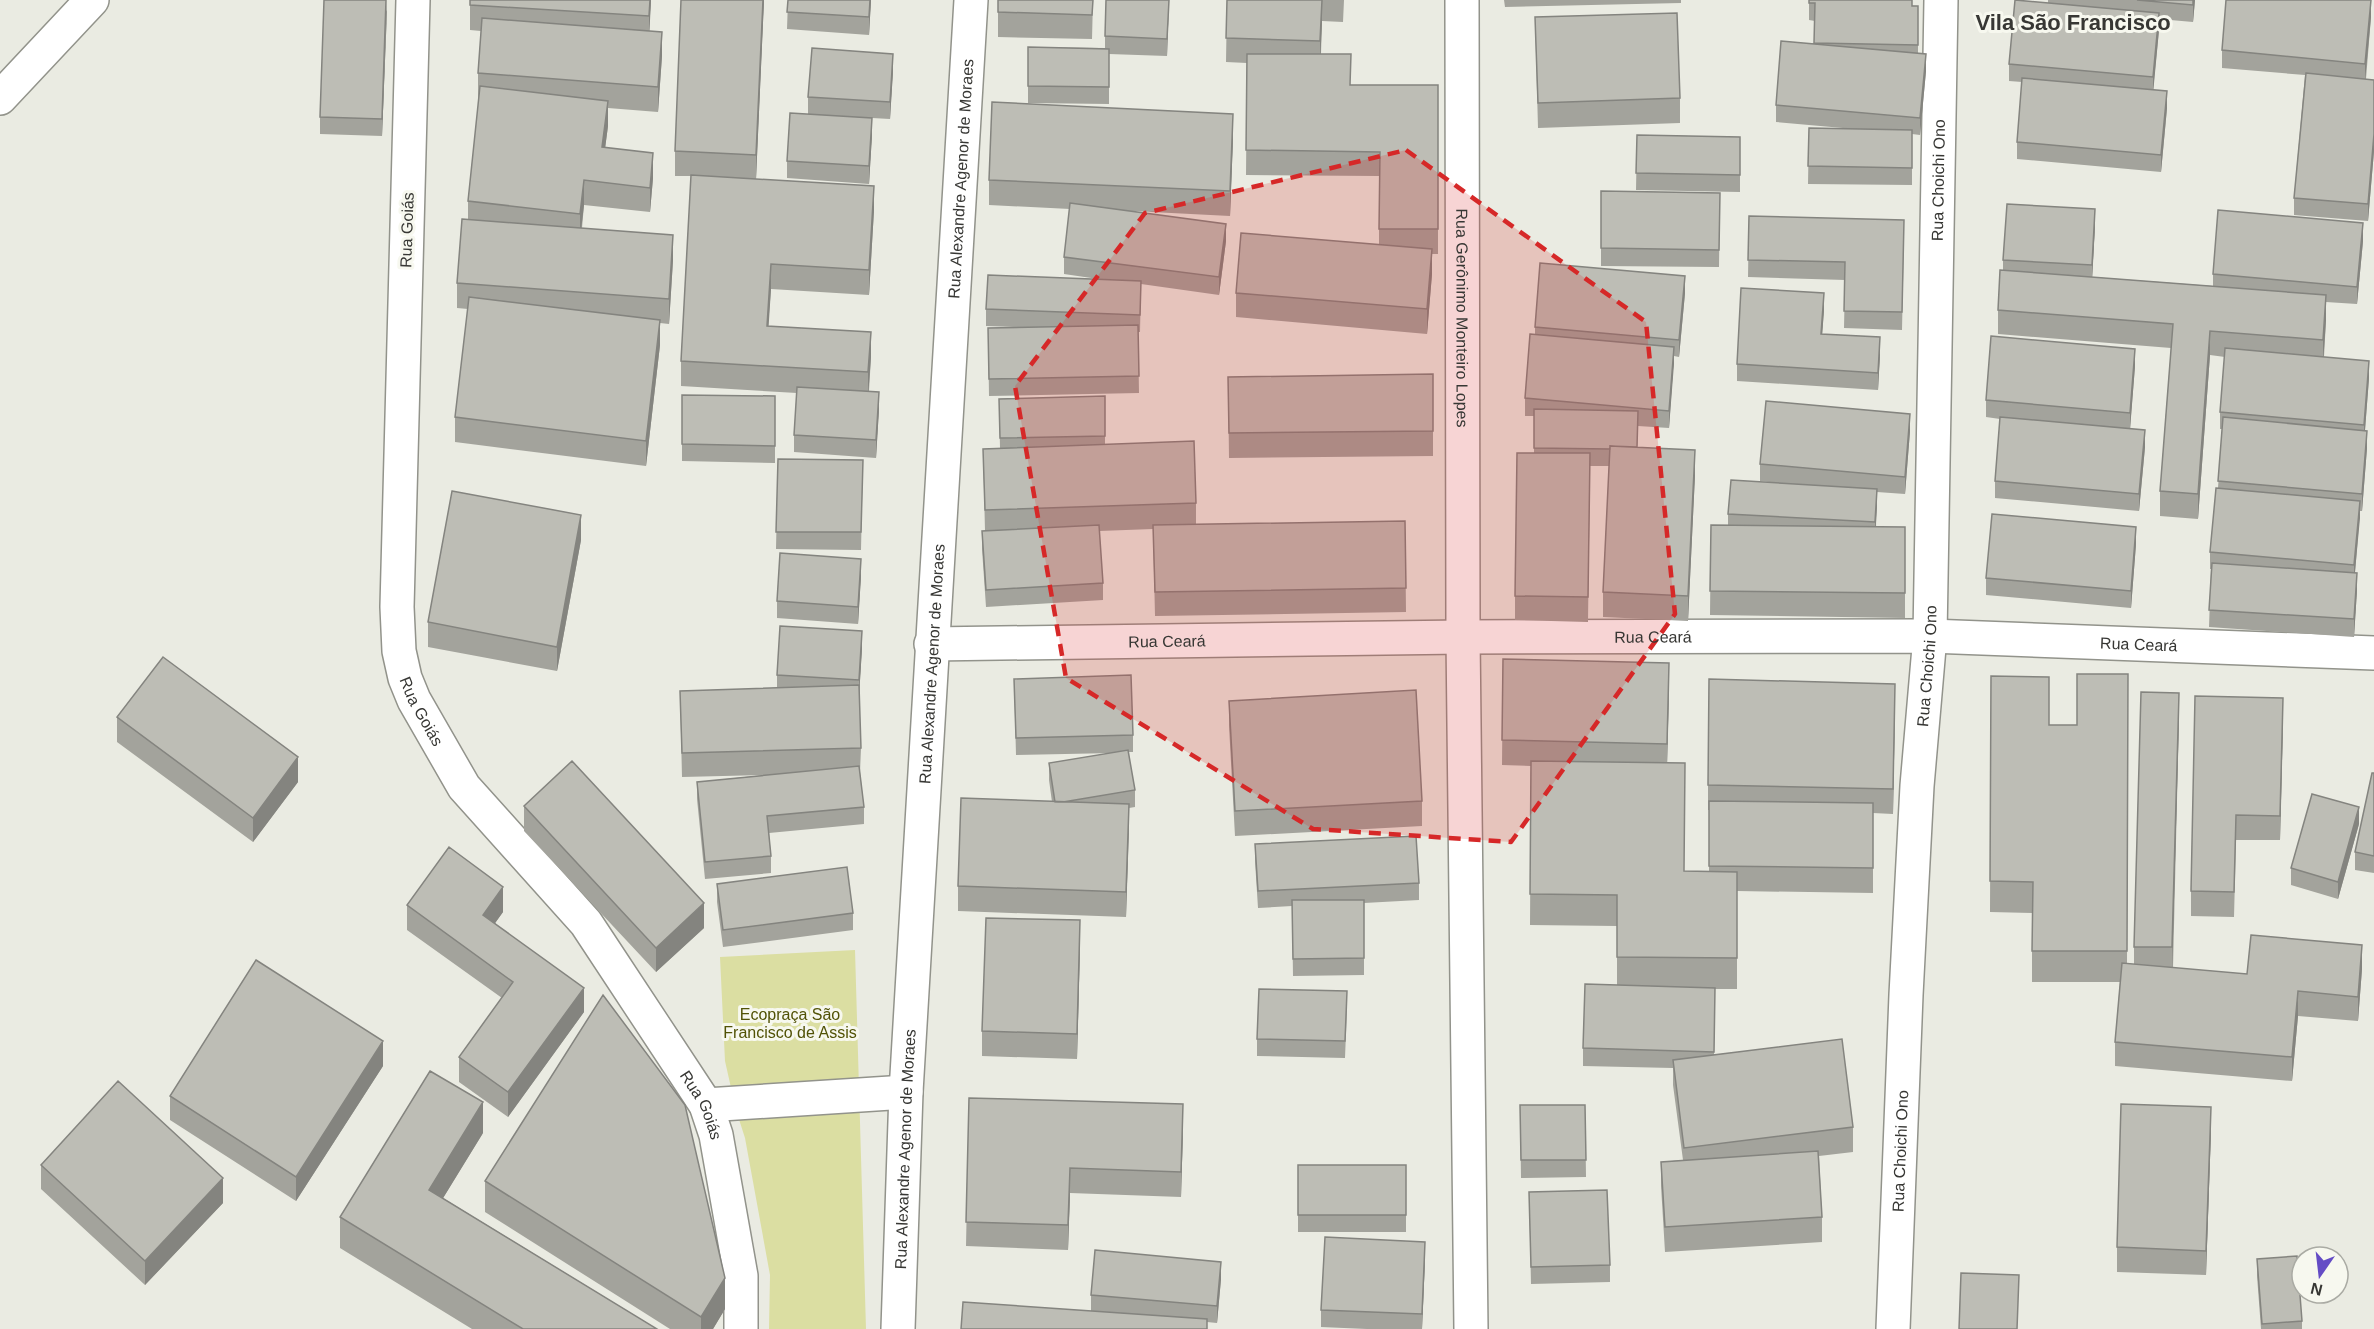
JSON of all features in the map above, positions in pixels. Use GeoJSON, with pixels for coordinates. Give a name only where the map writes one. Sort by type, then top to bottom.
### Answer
{"type":"FeatureCollection","features":[{"type":"Feature","properties":{"kind":"street"},"geometry":{"type":"LineString","coordinates":[[0,99],[92,0]]}},
{"type":"Feature","properties":{"kind":"street","name":"Rua Goiás"},"geometry":{"type":"LineString","coordinates":[[413,0],[397,607],[399,651],[405,678],[414,700],[464,788],[586,923],[706,1105],[716,1135],[741,1276],[741,1329]]}},
{"type":"Feature","properties":{"kind":"street","name":"Rua Alexandre Agenor de Moraes"},"geometry":{"type":"LineString","coordinates":[[898,1329],[906,1092],[970,0]]}},
{"type":"Feature","properties":{"kind":"street","name":"Rua Gerônimo Monteiro Lopes"},"geometry":{"type":"LineString","coordinates":[[1462,0],[1463,637],[1472,1329]]}},
{"type":"Feature","properties":{"kind":"street","name":"Rua Choichi Ono"},"geometry":{"type":"LineString","coordinates":[[1893,1329],[1906,983],[1917,786],[1930,636],[1941,0]]}},
{"type":"Feature","properties":{"kind":"street","name":"Rua Ceará"},"geometry":{"type":"LineString","coordinates":[[931,644],[1463,637],[1930,636],[2374,652]]}},
{"type":"Feature","properties":{"kind":"street"},"geometry":{"type":"LineString","coordinates":[[706,1105],[906,1092]]}},
{"type":"Feature","properties":{"kind":"highlighted area"},"geometry":{"type":"Polygon","coordinates":[[[1406,150],[1646,322],[1675,614],[1511,842],[1313,829],[1066,678],[1015,386],[1145,213],[1406,150]]]}},
{"type":"Feature","properties":{"kind":"green space","name":"Ecopraça São Francisco de Assis"},"geometry":{"type":"Polygon","coordinates":[[[855,950],[866,1329],[769,1329],[770,1275],[745,1138],[725,1061],[720,957],[855,950]]]}},
{"type":"Feature","properties":{"kind":"building"},"geometry":{"type":"Polygon","coordinates":[[[324,0],[386,0],[382,119],[320,117],[324,0]]]}},
{"type":"Feature","properties":{"kind":"building"},"geometry":{"type":"Polygon","coordinates":[[[470,0],[650,0],[649,16],[470,5],[470,0]]]}},
{"type":"Feature","properties":{"kind":"building"},"geometry":{"type":"Polygon","coordinates":[[[681,0],[763,0],[756,155],[675,151],[681,0]]]}},
{"type":"Feature","properties":{"kind":"building"},"geometry":{"type":"Polygon","coordinates":[[[788,0],[870,0],[869,17],[787,12],[788,0]]]}},
{"type":"Feature","properties":{"kind":"building"},"geometry":{"type":"Polygon","coordinates":[[[998,0],[1093,0],[1092,15],[998,12],[998,0]]]}},
{"type":"Feature","properties":{"kind":"building"},"geometry":{"type":"Polygon","coordinates":[[[1106,0],[1169,0],[1167,39],[1105,36],[1106,0]]]}},
{"type":"Feature","properties":{"kind":"building"},"geometry":{"type":"Polygon","coordinates":[[[1227,0],[1322,0],[1320,41],[1226,38],[1227,0]]]}},
{"type":"Feature","properties":{"kind":"building"},"geometry":{"type":"Polygon","coordinates":[[[1809,0],[1912,0],[1912,6],[1918,6],[1918,45],[1814,43],[1815,3],[1809,3],[1809,0]]]}},
{"type":"Feature","properties":{"kind":"building"},"geometry":{"type":"Polygon","coordinates":[[[2015,0],[2159,13],[2153,77],[2009,64],[2015,0]]]}},
{"type":"Feature","properties":{"kind":"building"},"geometry":{"type":"Polygon","coordinates":[[[2137,0],[2193,0],[2193,5],[2137,0]]]}},
{"type":"Feature","properties":{"kind":"building"},"geometry":{"type":"Polygon","coordinates":[[[2226,0],[2371,0],[2365,64],[2222,50],[2226,0]]]}},
{"type":"Feature","properties":{"kind":"building"},"geometry":{"type":"Polygon","coordinates":[[[1677,13],[1680,98],[1538,103],[1535,17],[1677,13]]]}},
{"type":"Feature","properties":{"kind":"building"},"geometry":{"type":"Polygon","coordinates":[[[482,18],[662,32],[658,87],[478,73],[482,18]]]}},
{"type":"Feature","properties":{"kind":"building"},"geometry":{"type":"Polygon","coordinates":[[[1781,41],[1926,54],[1920,118],[1776,105],[1781,41]]]}},
{"type":"Feature","properties":{"kind":"building"},"geometry":{"type":"Polygon","coordinates":[[[1028,47],[1109,49],[1109,87],[1028,86],[1028,47]]]}},
{"type":"Feature","properties":{"kind":"building"},"geometry":{"type":"Polygon","coordinates":[[[812,48],[893,54],[890,102],[808,97],[812,48]]]}},
{"type":"Feature","properties":{"kind":"building"},"geometry":{"type":"Polygon","coordinates":[[[1247,54],[1351,54],[1350,85],[1438,85],[1438,229],[1379,229],[1380,152],[1246,150],[1247,54]]]}},
{"type":"Feature","properties":{"kind":"building"},"geometry":{"type":"Polygon","coordinates":[[[2306,73],[2374,80],[2374,134],[2368,204],[2294,198],[2306,73]]]}},
{"type":"Feature","properties":{"kind":"building"},"geometry":{"type":"Polygon","coordinates":[[[2022,78],[2167,91],[2161,155],[2017,142],[2022,78]]]}},
{"type":"Feature","properties":{"kind":"building"},"geometry":{"type":"Polygon","coordinates":[[[480,86],[608,101],[602,147],[653,153],[650,188],[584,180],[580,214],[468,201],[480,86]]]}},
{"type":"Feature","properties":{"kind":"building"},"geometry":{"type":"Polygon","coordinates":[[[992,102],[1233,114],[1230,191],[989,180],[992,102]]]}},
{"type":"Feature","properties":{"kind":"building"},"geometry":{"type":"Polygon","coordinates":[[[790,113],[872,118],[869,166],[787,161],[790,113]]]}},
{"type":"Feature","properties":{"kind":"building"},"geometry":{"type":"Polygon","coordinates":[[[1809,128],[1912,130],[1912,168],[1808,166],[1809,128]]]}},
{"type":"Feature","properties":{"kind":"building"},"geometry":{"type":"Polygon","coordinates":[[[1637,135],[1740,137],[1740,175],[1636,173],[1637,135]]]}},
{"type":"Feature","properties":{"kind":"building"},"geometry":{"type":"Polygon","coordinates":[[[691,175],[874,186],[869,270],[771,264],[767,326],[871,332],[868,372],[681,361],[691,175]]]}},
{"type":"Feature","properties":{"kind":"building"},"geometry":{"type":"Polygon","coordinates":[[[1601,191],[1720,193],[1719,250],[1601,248],[1601,191]]]}},
{"type":"Feature","properties":{"kind":"building"},"geometry":{"type":"Polygon","coordinates":[[[1070,203],[1226,224],[1219,277],[1064,257],[1070,203]]]}},
{"type":"Feature","properties":{"kind":"building"},"geometry":{"type":"Polygon","coordinates":[[[2007,204],[2095,209],[2092,265],[2003,260],[2007,204]]]}},
{"type":"Feature","properties":{"kind":"building"},"geometry":{"type":"Polygon","coordinates":[[[2218,210],[2363,223],[2357,287],[2213,274],[2218,210]]]}},
{"type":"Feature","properties":{"kind":"building"},"geometry":{"type":"Polygon","coordinates":[[[1749,216],[1904,220],[1902,312],[1844,311],[1845,262],[1748,260],[1749,216]]]}},
{"type":"Feature","properties":{"kind":"building"},"geometry":{"type":"Polygon","coordinates":[[[462,219],[673,235],[669,299],[457,283],[462,219]]]}},
{"type":"Feature","properties":{"kind":"building"},"geometry":{"type":"Polygon","coordinates":[[[1241,233],[1432,249],[1427,309],[1236,293],[1241,233]]]}},
{"type":"Feature","properties":{"kind":"building"},"geometry":{"type":"Polygon","coordinates":[[[1540,263],[1685,276],[1679,340],[1535,327],[1540,263]]]}},
{"type":"Feature","properties":{"kind":"building"},"geometry":{"type":"Polygon","coordinates":[[[2000,270],[2326,295],[2323,340],[2210,331],[2198,494],[2160,491],[2173,324],[1998,310],[2000,270]]]}},
{"type":"Feature","properties":{"kind":"building"},"geometry":{"type":"Polygon","coordinates":[[[988,275],[1141,281],[1140,315],[986,309],[988,275]]]}},
{"type":"Feature","properties":{"kind":"building"},"geometry":{"type":"Polygon","coordinates":[[[1741,288],[1824,293],[1821,334],[1880,337],[1878,373],[1737,364],[1741,288]]]}},
{"type":"Feature","properties":{"kind":"building"},"geometry":{"type":"Polygon","coordinates":[[[469,297],[660,320],[646,441],[455,417],[469,297]]]}},
{"type":"Feature","properties":{"kind":"building"},"geometry":{"type":"Polygon","coordinates":[[[1138,325],[1139,376],[989,379],[988,328],[1138,325]]]}},
{"type":"Feature","properties":{"kind":"building"},"geometry":{"type":"Polygon","coordinates":[[[1530,334],[1674,347],[1669,411],[1525,398],[1530,334]]]}},
{"type":"Feature","properties":{"kind":"building"},"geometry":{"type":"Polygon","coordinates":[[[1991,336],[2135,349],[2130,413],[1986,400],[1991,336]]]}},
{"type":"Feature","properties":{"kind":"building"},"geometry":{"type":"Polygon","coordinates":[[[2225,348],[2369,361],[2364,425],[2220,412],[2225,348]]]}},
{"type":"Feature","properties":{"kind":"building"},"geometry":{"type":"Polygon","coordinates":[[[1433,374],[1433,431],[1229,433],[1228,377],[1433,374]]]}},
{"type":"Feature","properties":{"kind":"building"},"geometry":{"type":"Polygon","coordinates":[[[797,387],[879,392],[876,440],[794,435],[797,387]]]}},
{"type":"Feature","properties":{"kind":"building"},"geometry":{"type":"Polygon","coordinates":[[[682,395],[775,396],[775,446],[682,444],[682,395]]]}},
{"type":"Feature","properties":{"kind":"building"},"geometry":{"type":"Polygon","coordinates":[[[1105,396],[1105,436],[1000,438],[999,399],[1105,396]]]}},
{"type":"Feature","properties":{"kind":"building"},"geometry":{"type":"Polygon","coordinates":[[[1766,401],[1910,414],[1905,477],[1760,464],[1766,401]]]}},
{"type":"Feature","properties":{"kind":"building"},"geometry":{"type":"Polygon","coordinates":[[[1534,409],[1638,411],[1637,447],[1534,448],[1534,409]]]}},
{"type":"Feature","properties":{"kind":"building"},"geometry":{"type":"Polygon","coordinates":[[[2000,417],[2145,430],[2139,494],[1995,481],[2000,417]]]}},
{"type":"Feature","properties":{"kind":"building"},"geometry":{"type":"Polygon","coordinates":[[[2223,417],[2367,431],[2362,494],[2218,481],[2223,417]]]}},
{"type":"Feature","properties":{"kind":"building"},"geometry":{"type":"Polygon","coordinates":[[[1194,441],[1196,503],[985,510],[983,449],[1194,441]]]}},
{"type":"Feature","properties":{"kind":"building"},"geometry":{"type":"Polygon","coordinates":[[[1610,446],[1695,450],[1688,596],[1603,592],[1610,446]]]}},
{"type":"Feature","properties":{"kind":"building"},"geometry":{"type":"Polygon","coordinates":[[[1517,453],[1590,453],[1588,597],[1515,596],[1517,453]]]}},
{"type":"Feature","properties":{"kind":"building"},"geometry":{"type":"Polygon","coordinates":[[[778,459],[863,460],[861,532],[776,532],[778,459]]]}},
{"type":"Feature","properties":{"kind":"building"},"geometry":{"type":"Polygon","coordinates":[[[1731,480],[1877,489],[1875,522],[1728,514],[1731,480]]]}},
{"type":"Feature","properties":{"kind":"building"},"geometry":{"type":"Polygon","coordinates":[[[2216,488],[2360,501],[2354,565],[2210,552],[2216,488]]]}},
{"type":"Feature","properties":{"kind":"building"},"geometry":{"type":"Polygon","coordinates":[[[452,491],[581,515],[557,647],[428,622],[452,491]]]}},
{"type":"Feature","properties":{"kind":"building"},"geometry":{"type":"Polygon","coordinates":[[[1992,514],[2136,527],[2131,591],[1986,578],[1992,514]]]}},
{"type":"Feature","properties":{"kind":"building"},"geometry":{"type":"Polygon","coordinates":[[[1405,521],[1406,588],[1155,592],[1153,525],[1405,521]]]}},
{"type":"Feature","properties":{"kind":"building"},"geometry":{"type":"Polygon","coordinates":[[[1099,525],[1103,583],[986,590],[982,531],[1099,525]]]}},
{"type":"Feature","properties":{"kind":"building"},"geometry":{"type":"Polygon","coordinates":[[[1711,525],[1905,527],[1905,593],[1710,591],[1711,525]]]}},
{"type":"Feature","properties":{"kind":"building"},"geometry":{"type":"Polygon","coordinates":[[[780,553],[861,559],[858,607],[777,601],[780,553]]]}},
{"type":"Feature","properties":{"kind":"building"},"geometry":{"type":"Polygon","coordinates":[[[2212,563],[2357,573],[2354,619],[2209,610],[2212,563]]]}},
{"type":"Feature","properties":{"kind":"building"},"geometry":{"type":"Polygon","coordinates":[[[780,626],[862,631],[859,680],[777,675],[780,626]]]}},
{"type":"Feature","properties":{"kind":"building"},"geometry":{"type":"Polygon","coordinates":[[[163,657],[298,757],[253,818],[117,717],[163,657]]]}},
{"type":"Feature","properties":{"kind":"building"},"geometry":{"type":"Polygon","coordinates":[[[1503,659],[1669,663],[1667,744],[1502,740],[1503,659]]]}},
{"type":"Feature","properties":{"kind":"building"},"geometry":{"type":"Polygon","coordinates":[[[2077,674],[2128,674],[2127,951],[2032,951],[2033,882],[1990,881],[1991,676],[2049,677],[2049,725],[2077,725],[2077,674]]]}},
{"type":"Feature","properties":{"kind":"building"},"geometry":{"type":"Polygon","coordinates":[[[1131,675],[1133,735],[1016,738],[1014,679],[1131,675]]]}},
{"type":"Feature","properties":{"kind":"building"},"geometry":{"type":"Polygon","coordinates":[[[1709,679],[1895,684],[1893,789],[1708,785],[1709,679]]]}},
{"type":"Feature","properties":{"kind":"building"},"geometry":{"type":"Polygon","coordinates":[[[859,685],[861,748],[682,753],[680,691],[859,685]]]}},
{"type":"Feature","properties":{"kind":"building"},"geometry":{"type":"Polygon","coordinates":[[[1416,690],[1422,801],[1235,811],[1229,701],[1416,690]]]}},
{"type":"Feature","properties":{"kind":"building"},"geometry":{"type":"Polygon","coordinates":[[[2141,692],[2179,693],[2172,947],[2134,947],[2141,692]]]}},
{"type":"Feature","properties":{"kind":"building"},"geometry":{"type":"Polygon","coordinates":[[[2195,696],[2283,698],[2280,816],[2236,815],[2234,892],[2191,891],[2195,696]]]}},
{"type":"Feature","properties":{"kind":"building"},"geometry":{"type":"Polygon","coordinates":[[[1128,750],[1135,790],[1055,802],[1049,763],[1128,750]]]}},
{"type":"Feature","properties":{"kind":"building"},"geometry":{"type":"Polygon","coordinates":[[[572,761],[704,903],[656,948],[524,806],[572,761]]]}},
{"type":"Feature","properties":{"kind":"building"},"geometry":{"type":"Polygon","coordinates":[[[1531,761],[1685,763],[1684,871],[1737,872],[1737,958],[1617,957],[1617,895],[1530,894],[1531,761]]]}},
{"type":"Feature","properties":{"kind":"building"},"geometry":{"type":"Polygon","coordinates":[[[859,766],[864,807],[767,816],[771,856],[705,862],[697,782],[859,766]]]}},
{"type":"Feature","properties":{"kind":"building"},"geometry":{"type":"Polygon","coordinates":[[[2372,773],[2374,773],[2374,856],[2355,852],[2372,773]]]}},
{"type":"Feature","properties":{"kind":"building"},"geometry":{"type":"Polygon","coordinates":[[[2312,794],[2359,807],[2338,882],[2291,868],[2312,794]]]}},
{"type":"Feature","properties":{"kind":"building"},"geometry":{"type":"Polygon","coordinates":[[[961,798],[1129,804],[1126,892],[958,886],[961,798]]]}},
{"type":"Feature","properties":{"kind":"building"},"geometry":{"type":"Polygon","coordinates":[[[1709,801],[1873,803],[1873,868],[1709,866],[1709,801]]]}},
{"type":"Feature","properties":{"kind":"building"},"geometry":{"type":"Polygon","coordinates":[[[1416,836],[1419,883],[1258,891],[1255,844],[1416,836]]]}},
{"type":"Feature","properties":{"kind":"building"},"geometry":{"type":"Polygon","coordinates":[[[449,847],[503,887],[483,915],[584,988],[508,1092],[459,1057],[513,982],[407,905],[449,847]]]}},
{"type":"Feature","properties":{"kind":"building"},"geometry":{"type":"Polygon","coordinates":[[[847,867],[853,913],[723,930],[717,884],[847,867]]]}},
{"type":"Feature","properties":{"kind":"building"},"geometry":{"type":"Polygon","coordinates":[[[1292,900],[1364,900],[1364,958],[1293,959],[1292,900]]]}},
{"type":"Feature","properties":{"kind":"building"},"geometry":{"type":"Polygon","coordinates":[[[986,918],[1080,920],[1077,1034],[982,1031],[986,918]]]}},
{"type":"Feature","properties":{"kind":"building"},"geometry":{"type":"Polygon","coordinates":[[[2251,935],[2362,945],[2358,997],[2298,991],[2292,1057],[2115,1042],[2122,963],[2247,974],[2251,935]]]}},
{"type":"Feature","properties":{"kind":"building"},"geometry":{"type":"Polygon","coordinates":[[[256,960],[383,1041],[296,1177],[170,1096],[256,960]]]}},
{"type":"Feature","properties":{"kind":"building"},"geometry":{"type":"Polygon","coordinates":[[[1585,984],[1715,988],[1714,1052],[1583,1048],[1585,984]]]}},
{"type":"Feature","properties":{"kind":"building"},"geometry":{"type":"Polygon","coordinates":[[[1259,989],[1347,991],[1345,1041],[1257,1039],[1259,989]]]}},
{"type":"Feature","properties":{"kind":"building"},"geometry":{"type":"Polygon","coordinates":[[[603,995],[685,1105],[725,1278],[701,1317],[485,1181],[603,995]]]}},
{"type":"Feature","properties":{"kind":"building"},"geometry":{"type":"Polygon","coordinates":[[[1842,1039],[1853,1127],[1684,1148],[1673,1060],[1842,1039]]]}},
{"type":"Feature","properties":{"kind":"building"},"geometry":{"type":"Polygon","coordinates":[[[430,1071],[483,1102],[429,1190],[657,1329],[523,1329],[340,1217],[430,1071]]]}},
{"type":"Feature","properties":{"kind":"building"},"geometry":{"type":"Polygon","coordinates":[[[118,1081],[223,1178],[145,1261],[41,1165],[118,1081]]]}},
{"type":"Feature","properties":{"kind":"building"},"geometry":{"type":"Polygon","coordinates":[[[969,1098],[1183,1104],[1181,1172],[1070,1168],[1068,1225],[966,1222],[969,1098]]]}},
{"type":"Feature","properties":{"kind":"building"},"geometry":{"type":"Polygon","coordinates":[[[2121,1104],[2211,1107],[2206,1251],[2117,1247],[2121,1104]]]}},
{"type":"Feature","properties":{"kind":"building"},"geometry":{"type":"Polygon","coordinates":[[[1520,1105],[1585,1105],[1586,1160],[1521,1160],[1520,1105]]]}},
{"type":"Feature","properties":{"kind":"building"},"geometry":{"type":"Polygon","coordinates":[[[1818,1151],[1822,1217],[1665,1227],[1661,1162],[1818,1151]]]}},
{"type":"Feature","properties":{"kind":"building"},"geometry":{"type":"Polygon","coordinates":[[[1298,1165],[1406,1165],[1406,1215],[1298,1215],[1298,1165]]]}},
{"type":"Feature","properties":{"kind":"building"},"geometry":{"type":"Polygon","coordinates":[[[1607,1190],[1610,1265],[1531,1267],[1529,1192],[1607,1190]]]}},
{"type":"Feature","properties":{"kind":"building"},"geometry":{"type":"Polygon","coordinates":[[[1325,1237],[1425,1242],[1422,1314],[1321,1310],[1325,1237]]]}},
{"type":"Feature","properties":{"kind":"building"},"geometry":{"type":"Polygon","coordinates":[[[1095,1250],[1221,1262],[1217,1306],[1091,1295],[1095,1250]]]}},
{"type":"Feature","properties":{"kind":"building"},"geometry":{"type":"Polygon","coordinates":[[[2290,1257],[2290,1305],[2301,1305],[2302,1321],[2262,1324],[2257,1259],[2290,1257]]]}},
{"type":"Feature","properties":{"kind":"building"},"geometry":{"type":"Polygon","coordinates":[[[1961,1273],[2019,1275],[2017,1329],[1959,1329],[1961,1273]]]}},
{"type":"Feature","properties":{"kind":"building"},"geometry":{"type":"Polygon","coordinates":[[[963,1302],[1207,1319],[1207,1329],[961,1329],[963,1302]]]}},
{"type":"Feature","properties":{"kind":"district","name":"Vila São Francisco"},"geometry":{"type":"Point","coordinates":[2073,22]}}]}
